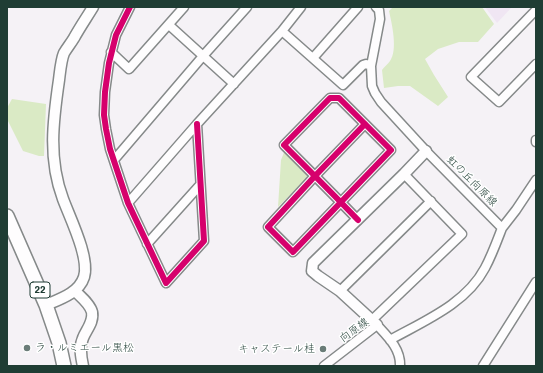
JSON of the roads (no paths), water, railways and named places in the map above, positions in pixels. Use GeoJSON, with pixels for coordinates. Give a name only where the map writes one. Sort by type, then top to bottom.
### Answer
{"type":"FeatureCollection","features":[{"type":"Feature","properties":{"kind":"main road","name":"22"},"geometry":{"type":"LineString","coordinates":[[7,216],[46,305],[59,343],[64,366]]}},
{"type":"Feature","properties":{"kind":"street"},"geometry":{"type":"LineString","coordinates":[[46,305],[61,299],[80,286],[84,277],[86,265],[82,250],[62,197],[56,174],[53,149],[53,126],[63,54],[93,7]]}},
{"type":"Feature","properties":{"kind":"street"},"geometry":{"type":"LineString","coordinates":[[130,7],[116,35],[111,52],[105,92],[104,115],[110,149],[128,202],[166,283],[204,241],[197,124]]}},
{"type":"Feature","properties":{"kind":"street"},"geometry":{"type":"LineString","coordinates":[[111,52],[129,69],[184,7]]}},
{"type":"Feature","properties":{"kind":"street"},"geometry":{"type":"LineString","coordinates":[[114,160],[247,7]]}},
{"type":"Feature","properties":{"kind":"street"},"geometry":{"type":"LineString","coordinates":[[128,202],[282,31],[301,7]]}},
{"type":"Feature","properties":{"kind":"street"},"geometry":{"type":"LineString","coordinates":[[313,58],[358,7]]}},
{"type":"Feature","properties":{"kind":"street","name":"虹の丘向原線"},"geometry":{"type":"LineString","coordinates":[[376,7],[379,10],[380,19],[371,66],[372,86],[375,93],[381,102],[426,151],[502,228]]}},
{"type":"Feature","properties":{"kind":"street"},"geometry":{"type":"LineString","coordinates":[[536,10],[471,77],[499,102],[536,64]]}},
{"type":"Feature","properties":{"kind":"street"},"geometry":{"type":"LineString","coordinates":[[169,25],[234,84]]}},
{"type":"Feature","properties":{"kind":"street"},"geometry":{"type":"LineString","coordinates":[[282,31],[343,85],[364,65],[366,64],[371,66]]}},
{"type":"Feature","properties":{"kind":"street"},"geometry":{"type":"LineString","coordinates":[[358,220],[341,202],[315,176],[284,145],[330,98],[339,98],[366,124],[391,150],[341,202],[292,252],[268,227],[315,176],[366,124]]}},
{"type":"Feature","properties":{"kind":"street"},"geometry":{"type":"LineString","coordinates":[[404,174],[462,234],[374,323],[340,291],[312,271],[313,263],[426,151]]}},
{"type":"Feature","properties":{"kind":"street"},"geometry":{"type":"LineString","coordinates":[[390,340],[455,303],[475,283],[485,268],[502,228],[536,180]]}},
{"type":"Feature","properties":{"kind":"street"},"geometry":{"type":"LineString","coordinates":[[147,244],[200,185]]}},
{"type":"Feature","properties":{"kind":"street"},"geometry":{"type":"LineString","coordinates":[[340,291],[431,201]]}},
{"type":"Feature","properties":{"kind":"street"},"geometry":{"type":"LineString","coordinates":[[483,366],[536,282]]}},
{"type":"Feature","properties":{"kind":"street"},"geometry":{"type":"LineString","coordinates":[[74,291],[89,306],[92,313],[90,325],[82,339],[81,355],[83,366]]}},
{"type":"Feature","properties":{"kind":"street","name":"向原線"},"geometry":{"type":"LineString","coordinates":[[324,366],[374,323],[399,352],[400,366]]}},
{"type":"Feature","properties":{"kind":"place","name":"ラ・ルミエール黒松"},"geometry":{"type":"Point","coordinates":[27,348]}},
{"type":"Feature","properties":{"kind":"place","name":"キャステール桂"},"geometry":{"type":"Point","coordinates":[323,349]}}]}
